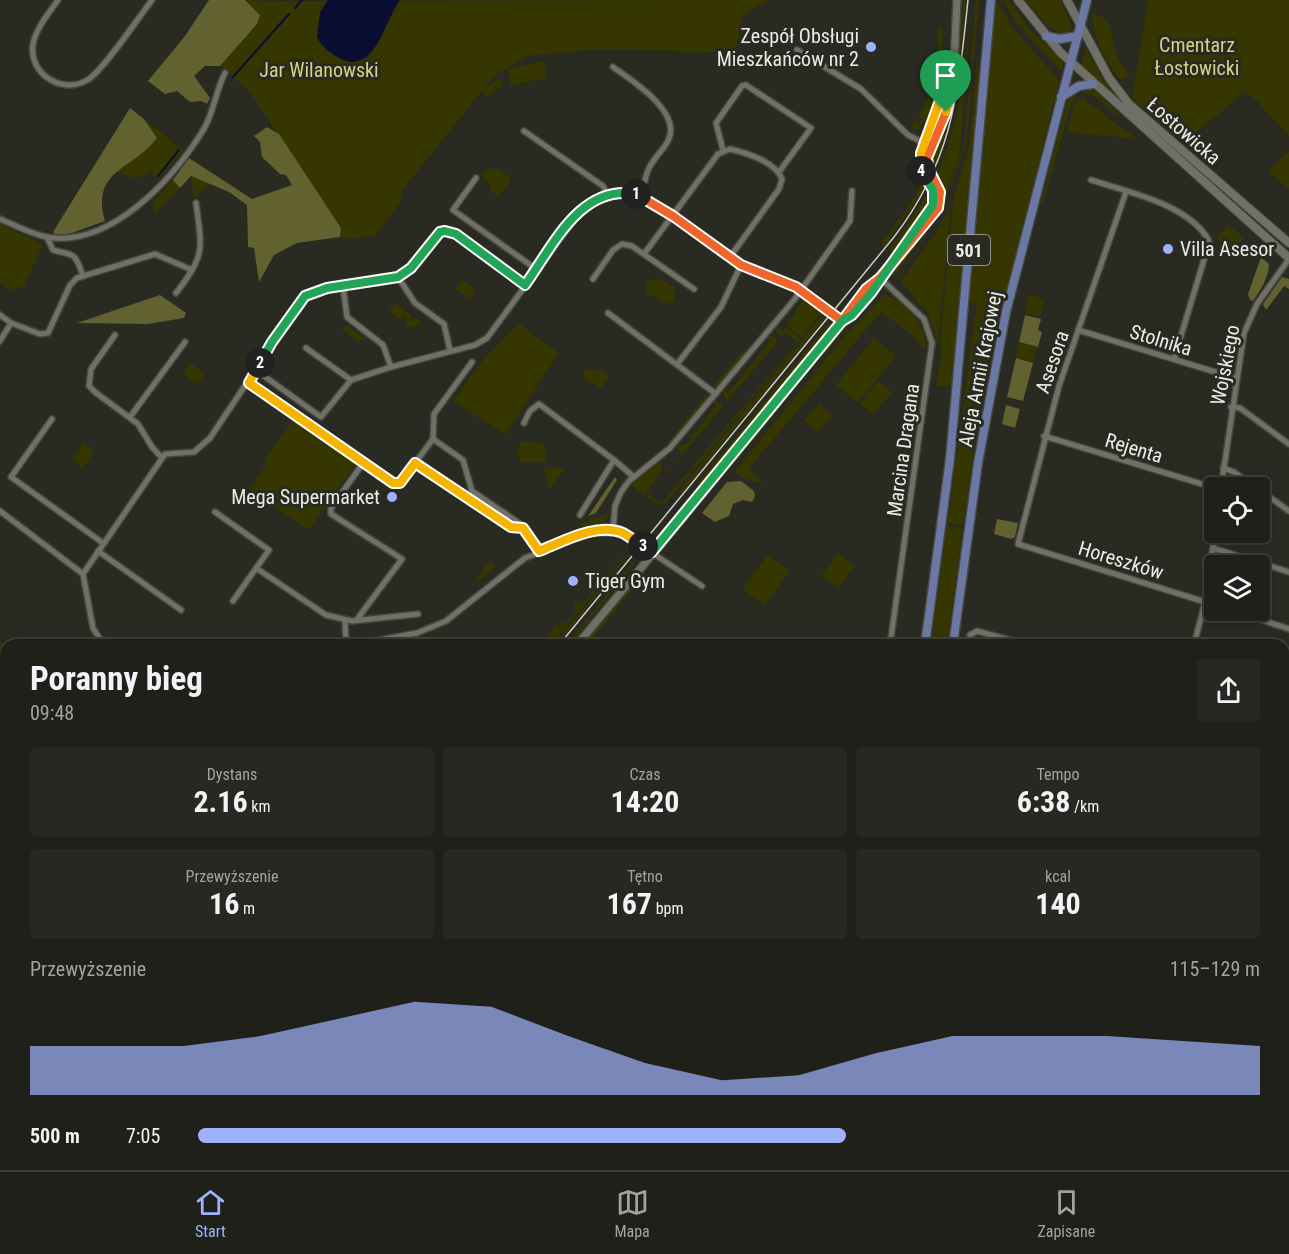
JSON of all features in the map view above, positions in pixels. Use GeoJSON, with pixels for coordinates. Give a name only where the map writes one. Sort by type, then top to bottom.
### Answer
{"type":"FeatureCollection","features":[{"type":"Feature","properties":{"kind":"main road","name":"Aleja Armii Krajowej"},"geometry":{"type":"LineString","coordinates":[[926,639],[951,450],[992,0]]}},
{"type":"Feature","properties":{"kind":"main road","name":"Łostowicka"},"geometry":{"type":"LineString","coordinates":[[1018,0],[1046,36],[1094,84],[1289,259]]}},
{"type":"Feature","properties":{"kind":"main road","name":"Łostowicka"},"geometry":{"type":"LineString","coordinates":[[1067,0],[1110,78],[1129,104],[1289,243]]}},
{"type":"Feature","properties":{"kind":"main road","name":"Aleja Armii Krajowej"},"geometry":{"type":"LineString","coordinates":[[954,639],[978,464],[997,359],[1020,251],[1087,0]]}},
{"type":"Feature","properties":{"kind":"main road"},"geometry":{"type":"LineString","coordinates":[[1046,36],[1060,39],[1078,36]]}},
{"type":"Feature","properties":{"kind":"main road"},"geometry":{"type":"LineString","coordinates":[[1061,98],[1079,87],[1094,84]]}},
{"type":"Feature","properties":{"kind":"street"},"geometry":{"type":"LineString","coordinates":[[58,0],[36,33],[33,51],[36,64],[42,73],[51,81],[67,85],[82,83],[96,74],[152,0]]}},
{"type":"Feature","properties":{"kind":"street"},"geometry":{"type":"LineString","coordinates":[[582,639],[866,289],[880,278],[933,205],[933,190],[921,174],[919,165],[952,67],[957,0]]}},
{"type":"Feature","properties":{"kind":"street"},"geometry":{"type":"LineString","coordinates":[[797,50],[861,89],[908,135],[927,145]]}},
{"type":"Feature","properties":{"kind":"street"},"geometry":{"type":"LineString","coordinates":[[613,67],[654,97],[663,109],[669,124],[668,140],[649,168],[642,195]]}},
{"type":"Feature","properties":{"kind":"street"},"geometry":{"type":"LineString","coordinates":[[0,219],[48,237],[86,235],[109,226],[139,206],[202,133],[225,73]]}},
{"type":"Feature","properties":{"kind":"street"},"geometry":{"type":"LineString","coordinates":[[723,150],[716,123],[742,86],[746,84],[811,128],[779,172]]}},
{"type":"Feature","properties":{"kind":"street"},"geometry":{"type":"LineString","coordinates":[[524,131],[603,186],[607,194]]}},
{"type":"Feature","properties":{"kind":"street"},"geometry":{"type":"LineString","coordinates":[[723,150],[751,155],[779,172],[782,179],[781,186],[730,257]]}},
{"type":"Feature","properties":{"kind":"street"},"geometry":{"type":"LineString","coordinates":[[644,254],[723,150]]}},
{"type":"Feature","properties":{"kind":"street"},"geometry":{"type":"LineString","coordinates":[[476,178],[453,210],[536,269]]}},
{"type":"Feature","properties":{"kind":"street"},"geometry":{"type":"LineString","coordinates":[[1091,180],[1156,201],[1179,212],[1205,235],[1209,243],[1174,359]]}},
{"type":"Feature","properties":{"kind":"street"},"geometry":{"type":"LineString","coordinates":[[613,531],[616,502],[634,477],[670,448],[716,394],[801,290],[850,221],[852,191]]}},
{"type":"Feature","properties":{"kind":"street"},"geometry":{"type":"LineString","coordinates":[[257,371],[321,417],[351,380],[481,342],[487,338],[577,213],[591,201],[607,194],[623,192],[642,195],[741,265],[801,290],[842,321]]}},
{"type":"Feature","properties":{"kind":"street","name":"Asesora"},"geometry":{"type":"LineString","coordinates":[[1018,544],[1044,436],[1126,192]]}},
{"type":"Feature","properties":{"kind":"street"},"geometry":{"type":"LineString","coordinates":[[176,293],[192,270],[202,248],[196,203]]}},
{"type":"Feature","properties":{"kind":"street"},"geometry":{"type":"LineString","coordinates":[[83,574],[162,458],[171,453],[194,452],[203,445],[249,383],[272,342],[305,296],[314,291],[398,277],[411,268],[436,235],[445,231],[456,234],[525,285]]}},
{"type":"Feature","properties":{"kind":"street"},"geometry":{"type":"LineString","coordinates":[[48,237],[53,250],[68,252],[75,256],[83,276]]}},
{"type":"Feature","properties":{"kind":"street"},"geometry":{"type":"LineString","coordinates":[[593,279],[613,250],[622,244],[632,246],[694,289]]}},
{"type":"Feature","properties":{"kind":"street"},"geometry":{"type":"LineString","coordinates":[[0,315],[11,323],[40,334],[48,333],[70,285],[83,276],[160,254],[192,270]]}},
{"type":"Feature","properties":{"kind":"street","name":"Wojskiego"},"geometry":{"type":"LineString","coordinates":[[1222,477],[1235,378],[1244,333],[1251,314],[1289,259]]}},
{"type":"Feature","properties":{"kind":"street"},"geometry":{"type":"LineString","coordinates":[[678,363],[721,307],[741,265]]}},
{"type":"Feature","properties":{"kind":"street"},"geometry":{"type":"LineString","coordinates":[[398,277],[415,303],[444,324],[450,350]]}},
{"type":"Feature","properties":{"kind":"street","name":"Marcina Dragana"},"geometry":{"type":"LineString","coordinates":[[880,278],[924,319],[932,344],[891,639]]}},
{"type":"Feature","properties":{"kind":"street"},"geometry":{"type":"LineString","coordinates":[[343,286],[347,317],[383,345],[391,367]]}},
{"type":"Feature","properties":{"kind":"street"},"geometry":{"type":"LineString","coordinates":[[608,314],[678,363],[716,394]]}},
{"type":"Feature","properties":{"kind":"street"},"geometry":{"type":"LineString","coordinates":[[0,341],[11,323]]}},
{"type":"Feature","properties":{"kind":"street","name":"Stolnika"},"geometry":{"type":"LineString","coordinates":[[1078,330],[1235,378]]}},
{"type":"Feature","properties":{"kind":"street"},"geometry":{"type":"LineString","coordinates":[[115,335],[91,369],[88,381],[95,392],[138,424],[152,447],[162,458]]}},
{"type":"Feature","properties":{"kind":"street"},"geometry":{"type":"LineString","coordinates":[[129,417],[185,342]]}},
{"type":"Feature","properties":{"kind":"street"},"geometry":{"type":"LineString","coordinates":[[306,348],[351,380]]}},
{"type":"Feature","properties":{"kind":"street"},"geometry":{"type":"LineString","coordinates":[[249,383],[396,484],[400,483],[433,439],[434,414],[472,362]]}},
{"type":"Feature","properties":{"kind":"street"},"geometry":{"type":"LineString","coordinates":[[524,423],[530,411],[539,404],[634,477]]}},
{"type":"Feature","properties":{"kind":"street"},"geometry":{"type":"LineString","coordinates":[[1231,407],[1240,408],[1289,444]]}},
{"type":"Feature","properties":{"kind":"street"},"geometry":{"type":"LineString","coordinates":[[52,419],[11,477],[103,543]]}},
{"type":"Feature","properties":{"kind":"street","name":"Rejenta"},"geometry":{"type":"LineString","coordinates":[[1044,436],[1204,485]]}},
{"type":"Feature","properties":{"kind":"street"},"geometry":{"type":"LineString","coordinates":[[433,439],[463,460],[472,491],[516,520],[539,551]]}},
{"type":"Feature","properties":{"kind":"street"},"geometry":{"type":"LineString","coordinates":[[580,515],[614,460]]}},
{"type":"Feature","properties":{"kind":"street"},"geometry":{"type":"LineString","coordinates":[[358,618],[402,559],[331,514],[331,508],[364,462]]}},
{"type":"Feature","properties":{"kind":"street"},"geometry":{"type":"LineString","coordinates":[[415,463],[511,527],[523,528]]}},
{"type":"Feature","properties":{"kind":"street"},"geometry":{"type":"LineString","coordinates":[[1223,468],[1241,477]]}},
{"type":"Feature","properties":{"kind":"street"},"geometry":{"type":"LineString","coordinates":[[1270,497],[1289,511]]}},
{"type":"Feature","properties":{"kind":"street"},"geometry":{"type":"LineString","coordinates":[[0,511],[83,574],[93,628],[100,639]]}},
{"type":"Feature","properties":{"kind":"street"},"geometry":{"type":"LineString","coordinates":[[215,512],[269,549],[233,601]]}},
{"type":"Feature","properties":{"kind":"street"},"geometry":{"type":"LineString","coordinates":[[382,639],[433,628],[446,621],[513,566],[539,551],[584,534],[613,531],[622,533],[702,586]]}},
{"type":"Feature","properties":{"kind":"street"},"geometry":{"type":"LineString","coordinates":[[1212,555],[1214,543]]}},
{"type":"Feature","properties":{"kind":"street","name":"Horeszków"},"geometry":{"type":"LineString","coordinates":[[1018,544],[1204,602]]}},
{"type":"Feature","properties":{"kind":"street"},"geometry":{"type":"LineString","coordinates":[[1213,548],[1289,572]]}},
{"type":"Feature","properties":{"kind":"street"},"geometry":{"type":"LineString","coordinates":[[98,551],[181,610]]}},
{"type":"Feature","properties":{"kind":"street"},"geometry":{"type":"LineString","coordinates":[[256,568],[318,612],[345,620],[418,614]]}},
{"type":"Feature","properties":{"kind":"street"},"geometry":{"type":"LineString","coordinates":[[1196,639],[1204,606]]}},
{"type":"Feature","properties":{"kind":"street"},"geometry":{"type":"LineString","coordinates":[[345,620],[346,639]]}},
{"type":"Feature","properties":{"kind":"street"},"geometry":{"type":"LineString","coordinates":[[1267,621],[1289,628]]}},
{"type":"Feature","properties":{"kind":"street"},"geometry":{"type":"LineString","coordinates":[[970,639],[972,632],[982,631],[1008,639]]}},
{"type":"Feature","properties":{"kind":"green space","name":"Jar Wilanowski"},"geometry":{"type":"Polygon","coordinates":[[[245,0],[771,0],[749,10],[750,12],[742,18],[735,53],[605,49],[531,55],[496,74],[484,89],[499,78],[504,85],[487,97],[482,91],[402,191],[400,202],[376,235],[352,239],[340,237],[341,228],[249,91],[220,66],[257,24],[260,15],[245,0]]]}},
{"type":"Feature","properties":{"kind":"green space"},"geometry":{"type":"Polygon","coordinates":[[[963,0],[966,0],[956,88],[947,130],[933,172],[934,149],[954,94],[963,0]]]}},
{"type":"Feature","properties":{"kind":"green space"},"geometry":{"type":"Polygon","coordinates":[[[972,0],[959,159],[940,212],[893,278],[893,269],[943,202],[942,190],[936,178],[957,113],[972,0]]]}},
{"type":"Feature","properties":{"kind":"green space"},"geometry":{"type":"Polygon","coordinates":[[[976,0],[979,0],[967,139],[947,204],[965,138],[976,0]]]}},
{"type":"Feature","properties":{"kind":"green space"},"geometry":{"type":"Polygon","coordinates":[[[996,0],[1013,28],[1059,80],[1002,311],[993,310],[963,525],[948,523],[977,303],[969,302],[996,0]]]}},
{"type":"Feature","properties":{"kind":"green space"},"geometry":{"type":"Polygon","coordinates":[[[1003,0],[1009,0],[1028,27],[1064,62],[1061,71],[1016,23],[1003,0]]]}},
{"type":"Feature","properties":{"kind":"green space"},"geometry":{"type":"Polygon","coordinates":[[[1026,0],[1060,0],[1071,24],[1070,31],[1063,35],[1048,26],[1026,0]]]}},
{"type":"Feature","properties":{"kind":"green space","name":"Cmentarz Łostowicki"},"geometry":{"type":"Polygon","coordinates":[[[1148,0],[1289,0],[1289,136],[1253,97],[1245,92],[1185,141],[1164,127],[1138,104],[1132,98],[1148,0]]]}},
{"type":"Feature","properties":{"kind":"green space"},"geometry":{"type":"Polygon","coordinates":[[[1092,14],[1104,18],[1111,29],[1117,54],[1130,75],[1122,80],[1113,70],[1100,47],[1092,14]]]}},
{"type":"Feature","properties":{"kind":"green space"},"geometry":{"type":"Polygon","coordinates":[[[943,27],[940,88],[929,114],[918,129],[913,130],[912,125],[916,119],[919,122],[922,119],[918,116],[933,86],[937,67],[938,31],[943,27]]]}},
{"type":"Feature","properties":{"kind":"green space"},"geometry":{"type":"Polygon","coordinates":[[[1086,48],[1102,77],[1122,104],[1081,67],[1086,48]]]}},
{"type":"Feature","properties":{"kind":"green space"},"geometry":{"type":"Polygon","coordinates":[[[544,61],[547,78],[511,85],[508,69],[544,61]]]}},
{"type":"Feature","properties":{"kind":"green space"},"geometry":{"type":"Polygon","coordinates":[[[977,61],[980,76],[977,111],[972,115],[977,61]]]}},
{"type":"Feature","properties":{"kind":"green space"},"geometry":{"type":"Polygon","coordinates":[[[1084,88],[1097,92],[1130,126],[1094,96],[1086,93],[1084,88]]]}},
{"type":"Feature","properties":{"kind":"green space"},"geometry":{"type":"Polygon","coordinates":[[[1075,92],[1076,96],[1071,104],[1043,204],[1041,203],[1067,102],[1075,92]]]}},
{"type":"Feature","properties":{"kind":"green space"},"geometry":{"type":"Polygon","coordinates":[[[1084,96],[1086,101],[1137,139],[1067,132],[1074,104],[1084,96]]]}},
{"type":"Feature","properties":{"kind":"green space"},"geometry":{"type":"Polygon","coordinates":[[[976,114],[952,386],[936,385],[942,354],[940,342],[954,197],[969,146],[972,117],[976,114]]]}},
{"type":"Feature","properties":{"kind":"green space"},"geometry":{"type":"Polygon","coordinates":[[[144,119],[183,150],[158,180],[151,172],[134,178],[117,171],[148,148],[156,138],[144,119]]]}},
{"type":"Feature","properties":{"kind":"green space"},"geometry":{"type":"Polygon","coordinates":[[[1289,151],[1289,189],[1268,171],[1289,151]]]}},
{"type":"Feature","properties":{"kind":"green space"},"geometry":{"type":"Polygon","coordinates":[[[488,168],[500,169],[511,179],[507,188],[497,195],[481,176],[488,168]]]}},
{"type":"Feature","properties":{"kind":"green space"},"geometry":{"type":"Polygon","coordinates":[[[191,176],[210,184],[196,196],[196,200],[194,200],[191,176]]]}},
{"type":"Feature","properties":{"kind":"green space"},"geometry":{"type":"Polygon","coordinates":[[[922,179],[927,185],[884,247],[881,244],[917,194],[922,179]]]}},
{"type":"Feature","properties":{"kind":"green space"},"geometry":{"type":"Polygon","coordinates":[[[173,180],[180,188],[156,213],[153,202],[173,180]]]}},
{"type":"Feature","properties":{"kind":"green space"},"geometry":{"type":"Polygon","coordinates":[[[930,191],[930,199],[924,216],[892,252],[889,250],[930,191]]]}},
{"type":"Feature","properties":{"kind":"green space"},"geometry":{"type":"Polygon","coordinates":[[[951,205],[938,343],[929,315],[901,281],[935,234],[951,205]]]}},
{"type":"Feature","properties":{"kind":"green space"},"geometry":{"type":"Polygon","coordinates":[[[942,215],[895,281],[894,281],[942,215]]]}},
{"type":"Feature","properties":{"kind":"green space"},"geometry":{"type":"Polygon","coordinates":[[[0,223],[43,245],[24,286],[10,290],[0,283],[0,223]]]}},
{"type":"Feature","properties":{"kind":"green space"},"geometry":{"type":"Polygon","coordinates":[[[1228,225],[1244,238],[1232,253],[1216,238],[1228,225]]]}},
{"type":"Feature","properties":{"kind":"green space"},"geometry":{"type":"Polygon","coordinates":[[[660,279],[674,287],[675,297],[672,302],[665,304],[647,293],[646,281],[660,279]]]}},
{"type":"Feature","properties":{"kind":"green space"},"geometry":{"type":"Polygon","coordinates":[[[462,280],[476,290],[470,299],[456,289],[462,280]]]}},
{"type":"Feature","properties":{"kind":"green space"},"geometry":{"type":"Polygon","coordinates":[[[885,294],[900,303],[913,315],[923,331],[926,348],[921,348],[915,337],[881,312],[749,468],[764,484],[741,477],[735,471],[849,331],[885,294]]]}},
{"type":"Feature","properties":{"kind":"green space"},"geometry":{"type":"Polygon","coordinates":[[[1029,294],[1045,299],[1040,317],[1025,313],[1029,294]]]}},
{"type":"Feature","properties":{"kind":"green space"},"geometry":{"type":"Polygon","coordinates":[[[872,298],[808,373],[812,364],[872,298]]]}},
{"type":"Feature","properties":{"kind":"green space"},"geometry":{"type":"Polygon","coordinates":[[[803,299],[820,313],[802,338],[787,326],[803,299]]]}},
{"type":"Feature","properties":{"kind":"green space"},"geometry":{"type":"Polygon","coordinates":[[[395,303],[410,314],[411,319],[419,317],[421,325],[408,328],[405,316],[399,319],[389,312],[395,303]]]}},
{"type":"Feature","properties":{"kind":"green space"},"geometry":{"type":"Polygon","coordinates":[[[827,314],[681,494],[678,492],[819,319],[827,314]]]}},
{"type":"Feature","properties":{"kind":"green space"},"geometry":{"type":"Polygon","coordinates":[[[830,321],[827,333],[722,464],[700,485],[698,483],[830,321]]]}},
{"type":"Feature","properties":{"kind":"green space"},"geometry":{"type":"Polygon","coordinates":[[[518,323],[559,353],[505,435],[453,401],[483,360],[518,323]]]}},
{"type":"Feature","properties":{"kind":"green space"},"geometry":{"type":"Polygon","coordinates":[[[776,326],[783,331],[786,328],[801,339],[667,502],[661,505],[654,502],[646,496],[682,453],[676,447],[688,443],[692,438],[687,433],[693,435],[716,406],[713,403],[715,400],[724,405],[649,494],[661,504],[797,342],[785,332],[782,336],[777,332],[776,326]]]}},
{"type":"Feature","properties":{"kind":"green space"},"geometry":{"type":"Polygon","coordinates":[[[339,327],[349,327],[366,339],[357,341],[339,327]]]}},
{"type":"Feature","properties":{"kind":"green space"},"geometry":{"type":"Polygon","coordinates":[[[770,335],[778,341],[727,401],[722,392],[723,389],[728,393],[770,341],[766,337],[770,335]]]}},
{"type":"Feature","properties":{"kind":"green space"},"geometry":{"type":"Polygon","coordinates":[[[874,338],[896,356],[858,403],[836,385],[874,338]]]}},
{"type":"Feature","properties":{"kind":"green space"},"geometry":{"type":"Polygon","coordinates":[[[1019,342],[1038,347],[1033,363],[1016,358],[1019,342]]]}},
{"type":"Feature","properties":{"kind":"green space"},"geometry":{"type":"Polygon","coordinates":[[[742,352],[745,354],[719,385],[713,386],[742,352]]]}},
{"type":"Feature","properties":{"kind":"green space"},"geometry":{"type":"Polygon","coordinates":[[[190,363],[205,374],[198,384],[183,374],[190,363]]]}},
{"type":"Feature","properties":{"kind":"green space"},"geometry":{"type":"Polygon","coordinates":[[[585,369],[606,371],[609,377],[601,388],[586,381],[583,373],[585,369]]]}},
{"type":"Feature","properties":{"kind":"green space"},"geometry":{"type":"Polygon","coordinates":[[[878,381],[892,392],[873,415],[860,404],[878,381]]]}},
{"type":"Feature","properties":{"kind":"green space"},"geometry":{"type":"Polygon","coordinates":[[[794,390],[713,490],[786,396],[794,390]]]}},
{"type":"Feature","properties":{"kind":"green space"},"geometry":{"type":"Polygon","coordinates":[[[707,393],[706,401],[671,442],[669,441],[707,393]]]}},
{"type":"Feature","properties":{"kind":"green space"},"geometry":{"type":"Polygon","coordinates":[[[819,404],[832,416],[817,432],[804,420],[819,404]]]}},
{"type":"Feature","properties":{"kind":"green space"},"geometry":{"type":"Polygon","coordinates":[[[294,419],[356,463],[309,530],[249,490],[267,463],[264,460],[294,419]]]}},
{"type":"Feature","properties":{"kind":"green space"},"geometry":{"type":"Polygon","coordinates":[[[522,441],[544,444],[547,462],[520,462],[517,450],[522,441]]]}},
{"type":"Feature","properties":{"kind":"green space"},"geometry":{"type":"Polygon","coordinates":[[[83,443],[90,446],[93,454],[81,467],[72,459],[83,443]]]}},
{"type":"Feature","properties":{"kind":"green space"},"geometry":{"type":"Polygon","coordinates":[[[663,460],[660,473],[644,495],[630,484],[663,460]]]}},
{"type":"Feature","properties":{"kind":"green space"},"geometry":{"type":"Polygon","coordinates":[[[544,467],[565,468],[549,490],[544,467]]]}},
{"type":"Feature","properties":{"kind":"green space"},"geometry":{"type":"Polygon","coordinates":[[[610,513],[603,525],[586,528],[581,526],[580,523],[610,513]]]}},
{"type":"Feature","properties":{"kind":"green space"},"geometry":{"type":"Polygon","coordinates":[[[947,526],[963,528],[948,639],[932,639],[947,526]]]}},
{"type":"Feature","properties":{"kind":"green space"},"geometry":{"type":"Polygon","coordinates":[[[625,543],[630,547],[561,634],[560,621],[566,624],[577,610],[573,606],[576,602],[581,605],[628,548],[625,543]]]}},
{"type":"Feature","properties":{"kind":"green space"},"geometry":{"type":"Polygon","coordinates":[[[635,548],[566,634],[559,639],[635,548]]]}},
{"type":"Feature","properties":{"kind":"green space"},"geometry":{"type":"Polygon","coordinates":[[[838,553],[855,565],[838,588],[821,576],[838,553]]]}},
{"type":"Feature","properties":{"kind":"green space"},"geometry":{"type":"Polygon","coordinates":[[[639,555],[633,566],[574,639],[571,639],[639,555]]]}},
{"type":"Feature","properties":{"kind":"green space"},"geometry":{"type":"Polygon","coordinates":[[[767,555],[790,571],[765,605],[742,589],[767,555]]]}},
{"type":"Feature","properties":{"kind":"green space"},"geometry":{"type":"Polygon","coordinates":[[[490,560],[494,563],[493,570],[477,582],[476,579],[490,560]]]}},
{"type":"Feature","properties":{"kind":"green space"},"geometry":{"type":"Polygon","coordinates":[[[636,585],[592,639],[588,639],[627,591],[636,585]]]}},
{"type":"Feature","properties":{"kind":"green space"},"geometry":{"type":"Polygon","coordinates":[[[559,623],[559,636],[556,639],[545,639],[559,623]]]}},
{"type":"Feature","properties":{"kind":"shaded area"},"geometry":{"type":"Polygon","coordinates":[[[209,0],[245,0],[260,15],[257,24],[220,66],[205,66],[194,76],[210,98],[207,104],[201,101],[190,102],[177,91],[165,94],[148,81],[185,36],[209,0]]]}},
{"type":"Feature","properties":{"kind":"shaded area"},"geometry":{"type":"Polygon","coordinates":[[[130,108],[144,119],[157,138],[147,149],[116,172],[109,181],[104,191],[102,204],[105,221],[69,234],[55,234],[53,232],[130,108]]]}},
{"type":"Feature","properties":{"kind":"shaded area"},"geometry":{"type":"Polygon","coordinates":[[[267,127],[279,134],[341,228],[340,237],[297,243],[274,255],[259,282],[254,248],[248,247],[247,205],[229,192],[191,176],[180,188],[173,180],[189,158],[252,199],[292,185],[286,175],[280,174],[262,157],[260,142],[254,136],[267,127]]]}},
{"type":"Feature","properties":{"kind":"shaded area"},"geometry":{"type":"Polygon","coordinates":[[[1261,257],[1269,264],[1269,269],[1264,284],[1253,301],[1250,300],[1248,294],[1261,257]]]}},
{"type":"Feature","properties":{"kind":"shaded area"},"geometry":{"type":"Polygon","coordinates":[[[1282,277],[1289,279],[1289,289],[1284,286],[1266,310],[1263,304],[1282,277]]]}},
{"type":"Feature","properties":{"kind":"shaded area"},"geometry":{"type":"Polygon","coordinates":[[[160,295],[186,313],[184,318],[148,324],[77,323],[160,295]]]}},
{"type":"Feature","properties":{"kind":"shaded area"},"geometry":{"type":"Polygon","coordinates":[[[1025,315],[1041,319],[1038,330],[1042,332],[1038,347],[1019,342],[1025,315]]]}},
{"type":"Feature","properties":{"kind":"shaded area"},"geometry":{"type":"Polygon","coordinates":[[[1016,358],[1033,363],[1023,401],[1007,397],[1016,358]]]}},
{"type":"Feature","properties":{"kind":"shaded area"},"geometry":{"type":"Polygon","coordinates":[[[1006,405],[1020,409],[1015,428],[1002,424],[1006,405]]]}},
{"type":"Feature","properties":{"kind":"shaded area"},"geometry":{"type":"Polygon","coordinates":[[[615,477],[617,480],[596,513],[588,516],[615,477]]]}},
{"type":"Feature","properties":{"kind":"shaded area"},"geometry":{"type":"Polygon","coordinates":[[[741,481],[754,491],[755,496],[752,502],[743,500],[733,504],[729,516],[715,522],[702,513],[727,482],[741,481]]]}},
{"type":"Feature","properties":{"kind":"shaded area"},"geometry":{"type":"Polygon","coordinates":[[[997,519],[1018,523],[1015,537],[1011,539],[994,534],[997,519]]]}},
{"type":"Feature","properties":{"kind":"water"},"geometry":{"type":"Polygon","coordinates":[[[328,0],[400,0],[378,43],[363,59],[353,62],[334,55],[317,37],[320,12],[328,0]]]}},
{"type":"Feature","properties":{"kind":"waterway"},"geometry":{"type":"LineString","coordinates":[[295,8],[302,0]]}},
{"type":"Feature","properties":{"kind":"waterway"},"geometry":{"type":"LineString","coordinates":[[233,77],[289,14]]}},
{"type":"Feature","properties":{"kind":"waterway"},"geometry":{"type":"LineString","coordinates":[[158,176],[179,150]]}},
{"type":"Feature","properties":{"kind":"tram line"},"geometry":{"type":"LineString","coordinates":[[564,639],[894,237],[914,209],[941,153],[949,125],[961,66],[968,0]]}},
{"type":"Feature","properties":{"kind":"place","name":"Zespół Obsługi Mieszkańców nr 2"},"geometry":{"type":"Point","coordinates":[871,47]}},
{"type":"Feature","properties":{"kind":"place","name":"Villa Asesor"},"geometry":{"type":"Point","coordinates":[1168,249]}},
{"type":"Feature","properties":{"kind":"place","name":"Mega Supermarket"},"geometry":{"type":"Point","coordinates":[392,497]}},
{"type":"Feature","properties":{"kind":"place","name":"Tiger Gym"},"geometry":{"type":"Point","coordinates":[573,581]}},
{"type":"Feature","properties":{"kind":"route"},"geometry":{"type":"LineString","coordinates":[[946,112],[927,158],[929,170],[940,192],[938,208],[919,234],[903,249],[880,278],[866,289],[842,321],[796,287],[741,265],[642,195],[623,192],[607,194],[584,206],[525,285],[452,231],[445,231],[436,235],[411,268],[398,277],[314,291],[305,296],[272,342],[249,383],[393,483],[400,483],[415,463],[511,527],[523,528],[536,543],[539,551],[578,536],[613,531],[622,533],[652,552],[690,509],[842,321],[852,315],[871,293],[903,249],[914,230],[929,212],[933,205],[933,190],[921,174],[919,165],[921,153],[952,67],[953,86],[946,112]]}}]}
